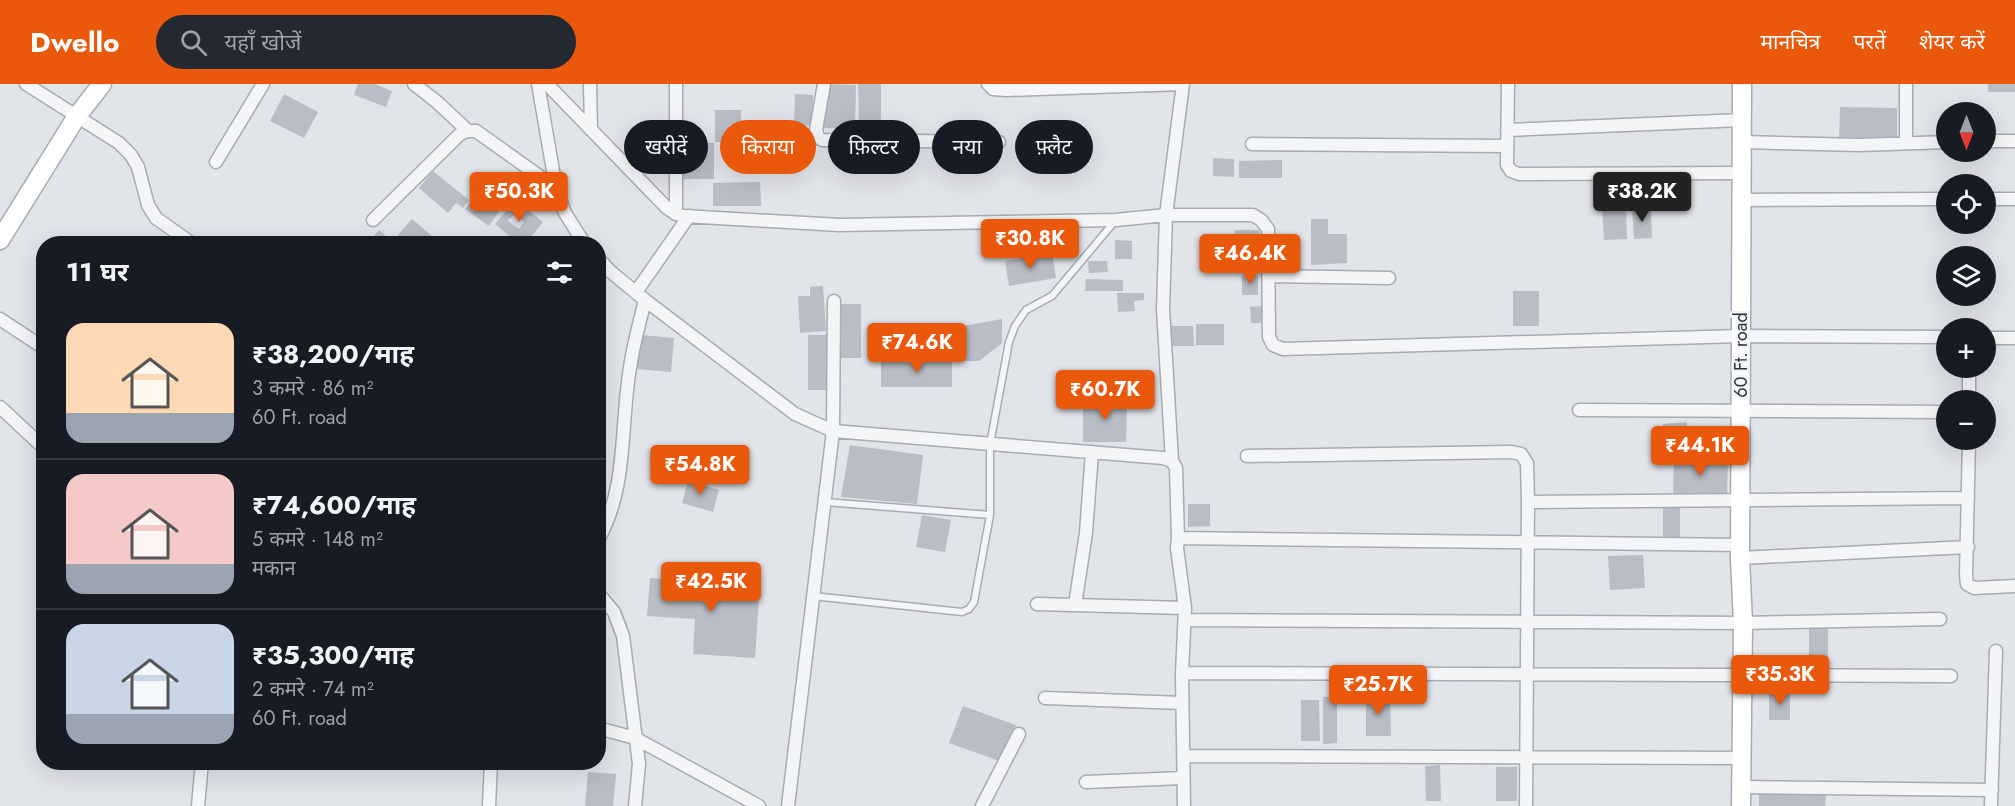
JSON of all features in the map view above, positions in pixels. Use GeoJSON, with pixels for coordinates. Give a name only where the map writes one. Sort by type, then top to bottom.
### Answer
{"type":"FeatureCollection","features":[{"type":"Feature","properties":{"kind":"street"},"geometry":{"type":"LineString","coordinates":[[26,84],[119,143],[131,155],[138,167],[148,205],[156,218],[181,236]]}},
{"type":"Feature","properties":{"kind":"street"},"geometry":{"type":"LineString","coordinates":[[0,240],[77,116],[102,84]]}},
{"type":"Feature","properties":{"kind":"street"},"geometry":{"type":"LineString","coordinates":[[216,162],[263,84]]}},
{"type":"Feature","properties":{"kind":"street"},"geometry":{"type":"LineString","coordinates":[[414,84],[468,130]]}},
{"type":"Feature","properties":{"kind":"street"},"geometry":{"type":"LineString","coordinates":[[538,84],[556,188],[565,213],[580,236]]}},
{"type":"Feature","properties":{"kind":"street"},"geometry":{"type":"LineString","coordinates":[[547,84],[658,199],[676,214],[839,225],[1116,220],[1166,215],[1253,215],[1261,220],[1268,229],[1269,337],[1273,345],[1283,349],[1741,336],[1936,337]]}},
{"type":"Feature","properties":{"kind":"street"},"geometry":{"type":"LineString","coordinates":[[590,84],[591,130]]}},
{"type":"Feature","properties":{"kind":"street"},"geometry":{"type":"LineString","coordinates":[[676,84],[676,214]]}},
{"type":"Feature","properties":{"kind":"street"},"geometry":{"type":"LineString","coordinates":[[824,84],[816,130],[818,137],[822,140],[932,141]]}},
{"type":"Feature","properties":{"kind":"street"},"geometry":{"type":"LineString","coordinates":[[988,84],[993,89],[1006,90],[1183,84],[1166,215],[1163,309],[1172,461],[1176,468],[1177,548],[1185,614],[1182,673],[1184,806]]}},
{"type":"Feature","properties":{"kind":"street"},"geometry":{"type":"LineString","coordinates":[[1508,84],[1507,165],[1511,171],[1519,174],[1742,173]]}},
{"type":"Feature","properties":{"kind":"street","name":"60 Ft. road"},"geometry":{"type":"LineString","coordinates":[[1741,806],[1742,84]]}},
{"type":"Feature","properties":{"kind":"street"},"geometry":{"type":"LineString","coordinates":[[1906,84],[1906,142]]}},
{"type":"Feature","properties":{"kind":"street"},"geometry":{"type":"LineString","coordinates":[[1507,130],[1742,120]]}},
{"type":"Feature","properties":{"kind":"street"},"geometry":{"type":"LineString","coordinates":[[373,220],[460,134],[468,130],[476,131],[556,188]]}},
{"type":"Feature","properties":{"kind":"street"},"geometry":{"type":"LineString","coordinates":[[1996,141],[2015,141]]}},
{"type":"Feature","properties":{"kind":"street"},"geometry":{"type":"LineString","coordinates":[[1742,142],[1859,145],[1936,142]]}},
{"type":"Feature","properties":{"kind":"street"},"geometry":{"type":"LineString","coordinates":[[1252,144],[1507,146]]}},
{"type":"Feature","properties":{"kind":"street"},"geometry":{"type":"LineString","coordinates":[[1742,201],[1936,199]]}},
{"type":"Feature","properties":{"kind":"street"},"geometry":{"type":"LineString","coordinates":[[1996,199],[2015,199]]}},
{"type":"Feature","properties":{"kind":"street"},"geometry":{"type":"LineString","coordinates":[[606,527],[615,503],[619,482],[630,368],[640,296],[689,216]]}},
{"type":"Feature","properties":{"kind":"street"},"geometry":{"type":"LineString","coordinates":[[606,267],[640,296],[795,414],[833,431],[1163,458],[1172,461]]}},
{"type":"Feature","properties":{"kind":"street"},"geometry":{"type":"LineString","coordinates":[[1268,276],[1389,278]]}},
{"type":"Feature","properties":{"kind":"street"},"geometry":{"type":"LineString","coordinates":[[788,806],[833,431],[834,301]]}},
{"type":"Feature","properties":{"kind":"street"},"geometry":{"type":"LineString","coordinates":[[0,319],[36,343]]}},
{"type":"Feature","properties":{"kind":"street"},"geometry":{"type":"LineString","coordinates":[[1996,338],[2015,338]]}},
{"type":"Feature","properties":{"kind":"street"},"geometry":{"type":"LineString","coordinates":[[0,407],[36,441]]}},
{"type":"Feature","properties":{"kind":"street"},"geometry":{"type":"LineString","coordinates":[[1579,410],[1936,412]]}},
{"type":"Feature","properties":{"kind":"street"},"geometry":{"type":"LineString","coordinates":[[1968,450],[1967,584],[1974,588],[2015,586]]}},
{"type":"Feature","properties":{"kind":"street"},"geometry":{"type":"LineString","coordinates":[[1075,605],[1086,533],[1092,452]]}},
{"type":"Feature","properties":{"kind":"street"},"geometry":{"type":"LineString","coordinates":[[1247,456],[1511,452],[1521,454],[1527,463],[1528,502],[1526,806]]}},
{"type":"Feature","properties":{"kind":"street"},"geometry":{"type":"LineString","coordinates":[[1528,502],[1968,498]]}},
{"type":"Feature","properties":{"kind":"street"},"geometry":{"type":"LineString","coordinates":[[1178,538],[1527,542],[1740,551],[1968,547]]}},
{"type":"Feature","properties":{"kind":"street"},"geometry":{"type":"LineString","coordinates":[[606,602],[614,612],[623,636],[639,771],[635,806]]}},
{"type":"Feature","properties":{"kind":"street"},"geometry":{"type":"LineString","coordinates":[[1037,604],[1185,614],[1527,622],[1743,623],[1940,619]]}},
{"type":"Feature","properties":{"kind":"street"},"geometry":{"type":"LineString","coordinates":[[1991,806],[1996,651]]}},
{"type":"Feature","properties":{"kind":"street"},"geometry":{"type":"LineString","coordinates":[[1182,673],[1952,676]]}},
{"type":"Feature","properties":{"kind":"street"},"geometry":{"type":"LineString","coordinates":[[1045,698],[1182,703]]}},
{"type":"Feature","properties":{"kind":"street"},"geometry":{"type":"LineString","coordinates":[[606,734],[635,738],[759,806]]}},
{"type":"Feature","properties":{"kind":"street"},"geometry":{"type":"LineString","coordinates":[[982,806],[1019,734]]}},
{"type":"Feature","properties":{"kind":"street"},"geometry":{"type":"LineString","coordinates":[[1183,756],[1741,758]]}},
{"type":"Feature","properties":{"kind":"street"},"geometry":{"type":"LineString","coordinates":[[198,806],[201,770]]}},
{"type":"Feature","properties":{"kind":"street"},"geometry":{"type":"LineString","coordinates":[[489,806],[491,770]]}},
{"type":"Feature","properties":{"kind":"street"},"geometry":{"type":"LineString","coordinates":[[1086,782],[1183,778]]}},
{"type":"Feature","properties":{"kind":"street"},"geometry":{"type":"LineString","coordinates":[[1741,787],[1992,790]]}},
{"type":"Feature","properties":{"kind":"lane"},"geometry":{"type":"LineString","coordinates":[[813,596],[962,612],[969,609],[974,602],[990,515],[990,444],[1009,342],[1015,326],[1026,310],[1052,296],[1116,220]]}},
{"type":"Feature","properties":{"kind":"lane"},"geometry":{"type":"LineString","coordinates":[[824,502],[990,515]]}},
{"type":"Feature","properties":{"kind":"building"},"geometry":{"type":"Polygon","coordinates":[[[358,84],[374,84],[392,91],[386,107],[354,95],[358,84]]]}},
{"type":"Feature","properties":{"kind":"building"},"geometry":{"type":"Polygon","coordinates":[[[826,84],[856,85],[855,120],[828,120],[828,128],[824,128],[826,84]]]}},
{"type":"Feature","properties":{"kind":"building"},"geometry":{"type":"Polygon","coordinates":[[[858,84],[881,84],[881,120],[859,120],[858,84]]]}},
{"type":"Feature","properties":{"kind":"building"},"geometry":{"type":"Polygon","coordinates":[[[1988,84],[2015,84],[2015,92],[1988,92],[1988,84]]]}},
{"type":"Feature","properties":{"kind":"building"},"geometry":{"type":"Polygon","coordinates":[[[284,94],[318,112],[304,138],[270,121],[284,94]]]}},
{"type":"Feature","properties":{"kind":"building"},"geometry":{"type":"Polygon","coordinates":[[[795,94],[813,95],[812,120],[794,120],[795,94]]]}},
{"type":"Feature","properties":{"kind":"building"},"geometry":{"type":"Polygon","coordinates":[[[1840,107],[1897,108],[1897,139],[1839,137],[1840,107]]]}},
{"type":"Feature","properties":{"kind":"building"},"geometry":{"type":"Polygon","coordinates":[[[715,110],[741,110],[741,120],[720,120],[720,142],[715,142],[715,110]]]}},
{"type":"Feature","properties":{"kind":"building"},"geometry":{"type":"Polygon","coordinates":[[[708,143],[714,143],[714,179],[682,179],[682,174],[708,174],[708,143]]]}},
{"type":"Feature","properties":{"kind":"building"},"geometry":{"type":"Polygon","coordinates":[[[1213,158],[1234,159],[1234,177],[1213,176],[1213,158]]]}},
{"type":"Feature","properties":{"kind":"building"},"geometry":{"type":"Polygon","coordinates":[[[1282,160],[1282,178],[1239,178],[1239,161],[1282,160]]]}},
{"type":"Feature","properties":{"kind":"building"},"geometry":{"type":"Polygon","coordinates":[[[433,171],[469,200],[463,208],[456,203],[448,213],[419,188],[433,171]]]}},
{"type":"Feature","properties":{"kind":"building"},"geometry":{"type":"Polygon","coordinates":[[[485,182],[508,198],[489,226],[465,209],[485,182]]]}},
{"type":"Feature","properties":{"kind":"building"},"geometry":{"type":"Polygon","coordinates":[[[760,182],[761,206],[713,206],[713,183],[760,182]]]}},
{"type":"Feature","properties":{"kind":"building"},"geometry":{"type":"Polygon","coordinates":[[[516,200],[543,222],[532,236],[510,236],[495,224],[516,200]],[[514,214],[508,221],[519,229],[524,222],[514,214]]]}},
{"type":"Feature","properties":{"kind":"building"},"geometry":{"type":"Polygon","coordinates":[[[1626,206],[1627,239],[1604,240],[1602,207],[1626,206]]]}},
{"type":"Feature","properties":{"kind":"building"},"geometry":{"type":"Polygon","coordinates":[[[1632,208],[1651,208],[1652,238],[1634,239],[1632,208]]]}},
{"type":"Feature","properties":{"kind":"building"},"geometry":{"type":"Polygon","coordinates":[[[412,219],[432,236],[397,236],[412,219]]]}},
{"type":"Feature","properties":{"kind":"building"},"geometry":{"type":"Polygon","coordinates":[[[1311,219],[1328,219],[1328,234],[1347,234],[1347,263],[1311,265],[1311,219]]]}},
{"type":"Feature","properties":{"kind":"building"},"geometry":{"type":"Polygon","coordinates":[[[379,230],[386,236],[374,236],[379,230]]]}},
{"type":"Feature","properties":{"kind":"building"},"geometry":{"type":"Polygon","coordinates":[[[1235,230],[1259,230],[1259,260],[1235,260],[1235,230]]]}},
{"type":"Feature","properties":{"kind":"building"},"geometry":{"type":"Polygon","coordinates":[[[1115,240],[1132,241],[1132,259],[1115,259],[1115,240]]]}},
{"type":"Feature","properties":{"kind":"building"},"geometry":{"type":"Polygon","coordinates":[[[1052,253],[1056,278],[1009,286],[1005,261],[1052,253]]]}},
{"type":"Feature","properties":{"kind":"building"},"geometry":{"type":"Polygon","coordinates":[[[1088,261],[1107,261],[1108,272],[1089,273],[1088,261]]]}},
{"type":"Feature","properties":{"kind":"building"},"geometry":{"type":"Polygon","coordinates":[[[1242,276],[1258,276],[1258,295],[1242,295],[1242,276]]]}},
{"type":"Feature","properties":{"kind":"building"},"geometry":{"type":"Polygon","coordinates":[[[1086,279],[1123,280],[1123,291],[1085,291],[1086,279]]]}},
{"type":"Feature","properties":{"kind":"building"},"geometry":{"type":"Polygon","coordinates":[[[823,286],[826,331],[800,333],[798,296],[810,296],[810,287],[823,286]]]}},
{"type":"Feature","properties":{"kind":"building"},"geometry":{"type":"Polygon","coordinates":[[[1513,291],[1539,291],[1539,326],[1513,326],[1513,291]]]}},
{"type":"Feature","properties":{"kind":"building"},"geometry":{"type":"Polygon","coordinates":[[[1117,293],[1144,293],[1144,300],[1134,301],[1135,311],[1118,312],[1117,293]]]}},
{"type":"Feature","properties":{"kind":"building"},"geometry":{"type":"Polygon","coordinates":[[[841,304],[861,304],[861,358],[841,358],[841,304]]]}},
{"type":"Feature","properties":{"kind":"building"},"geometry":{"type":"Polygon","coordinates":[[[1264,306],[1264,323],[1251,323],[1250,307],[1264,306]]]}},
{"type":"Feature","properties":{"kind":"building"},"geometry":{"type":"Polygon","coordinates":[[[1002,319],[1002,343],[979,361],[963,361],[963,326],[1002,319]]]}},
{"type":"Feature","properties":{"kind":"building"},"geometry":{"type":"Polygon","coordinates":[[[1196,324],[1224,324],[1224,345],[1196,345],[1196,324]]]}},
{"type":"Feature","properties":{"kind":"building"},"geometry":{"type":"Polygon","coordinates":[[[1171,326],[1193,326],[1194,346],[1171,346],[1171,326]]]}},
{"type":"Feature","properties":{"kind":"building"},"geometry":{"type":"Polygon","coordinates":[[[641,335],[674,338],[671,372],[637,369],[641,335]]]}},
{"type":"Feature","properties":{"kind":"building"},"geometry":{"type":"Polygon","coordinates":[[[808,335],[827,335],[828,390],[808,390],[808,335]]]}},
{"type":"Feature","properties":{"kind":"building"},"geometry":{"type":"Polygon","coordinates":[[[881,360],[952,360],[952,387],[881,387],[881,360]]]}},
{"type":"Feature","properties":{"kind":"building"},"geometry":{"type":"Polygon","coordinates":[[[1083,401],[1127,401],[1126,442],[1083,442],[1083,401]]]}},
{"type":"Feature","properties":{"kind":"building"},"geometry":{"type":"Polygon","coordinates":[[[1687,422],[1688,451],[1665,452],[1663,424],[1687,422]]]}},
{"type":"Feature","properties":{"kind":"building"},"geometry":{"type":"Polygon","coordinates":[[[850,445],[923,455],[917,504],[841,497],[850,445]]]}},
{"type":"Feature","properties":{"kind":"building"},"geometry":{"type":"Polygon","coordinates":[[[1674,459],[1728,461],[1727,495],[1673,493],[1674,459]]]}},
{"type":"Feature","properties":{"kind":"building"},"geometry":{"type":"Polygon","coordinates":[[[688,481],[719,490],[713,512],[682,503],[688,481]]]}},
{"type":"Feature","properties":{"kind":"building"},"geometry":{"type":"Polygon","coordinates":[[[1188,504],[1210,504],[1210,526],[1188,527],[1188,504]]]}},
{"type":"Feature","properties":{"kind":"building"},"geometry":{"type":"Polygon","coordinates":[[[1663,504],[1680,505],[1680,541],[1663,541],[1663,504]]]}},
{"type":"Feature","properties":{"kind":"building"},"geometry":{"type":"Polygon","coordinates":[[[922,515],[951,520],[945,552],[916,547],[922,515]]]}},
{"type":"Feature","properties":{"kind":"building"},"geometry":{"type":"Polygon","coordinates":[[[1643,555],[1645,588],[1610,590],[1608,556],[1643,555]]]}},
{"type":"Feature","properties":{"kind":"building"},"geometry":{"type":"Polygon","coordinates":[[[650,578],[760,585],[755,658],[693,654],[695,619],[647,616],[650,578]]]}},
{"type":"Feature","properties":{"kind":"building"},"geometry":{"type":"Polygon","coordinates":[[[1809,625],[1828,625],[1828,669],[1818,669],[1818,673],[1809,673],[1809,625]]]}},
{"type":"Feature","properties":{"kind":"building"},"geometry":{"type":"Polygon","coordinates":[[[1769,692],[1790,692],[1790,720],[1769,720],[1769,692]]]}},
{"type":"Feature","properties":{"kind":"building"},"geometry":{"type":"Polygon","coordinates":[[[1366,696],[1390,696],[1391,736],[1366,736],[1366,696]]]}},
{"type":"Feature","properties":{"kind":"building"},"geometry":{"type":"Polygon","coordinates":[[[1323,697],[1337,697],[1337,743],[1323,744],[1323,697]]]}},
{"type":"Feature","properties":{"kind":"building"},"geometry":{"type":"Polygon","coordinates":[[[1301,700],[1319,700],[1320,741],[1301,741],[1301,700]]]}},
{"type":"Feature","properties":{"kind":"building"},"geometry":{"type":"Polygon","coordinates":[[[963,706],[1016,725],[1002,762],[949,743],[963,706]]]}},
{"type":"Feature","properties":{"kind":"building"},"geometry":{"type":"Polygon","coordinates":[[[1440,765],[1441,801],[1426,801],[1425,766],[1440,765]]]}},
{"type":"Feature","properties":{"kind":"building"},"geometry":{"type":"Polygon","coordinates":[[[1496,767],[1517,767],[1517,801],[1496,801],[1496,767]]]}},
{"type":"Feature","properties":{"kind":"building"},"geometry":{"type":"Polygon","coordinates":[[[588,772],[616,774],[613,806],[585,806],[588,772]]]}},
{"type":"Feature","properties":{"kind":"building"},"geometry":{"type":"Polygon","coordinates":[[[1759,792],[1826,793],[1825,806],[1759,806],[1759,792]]]}}]}
